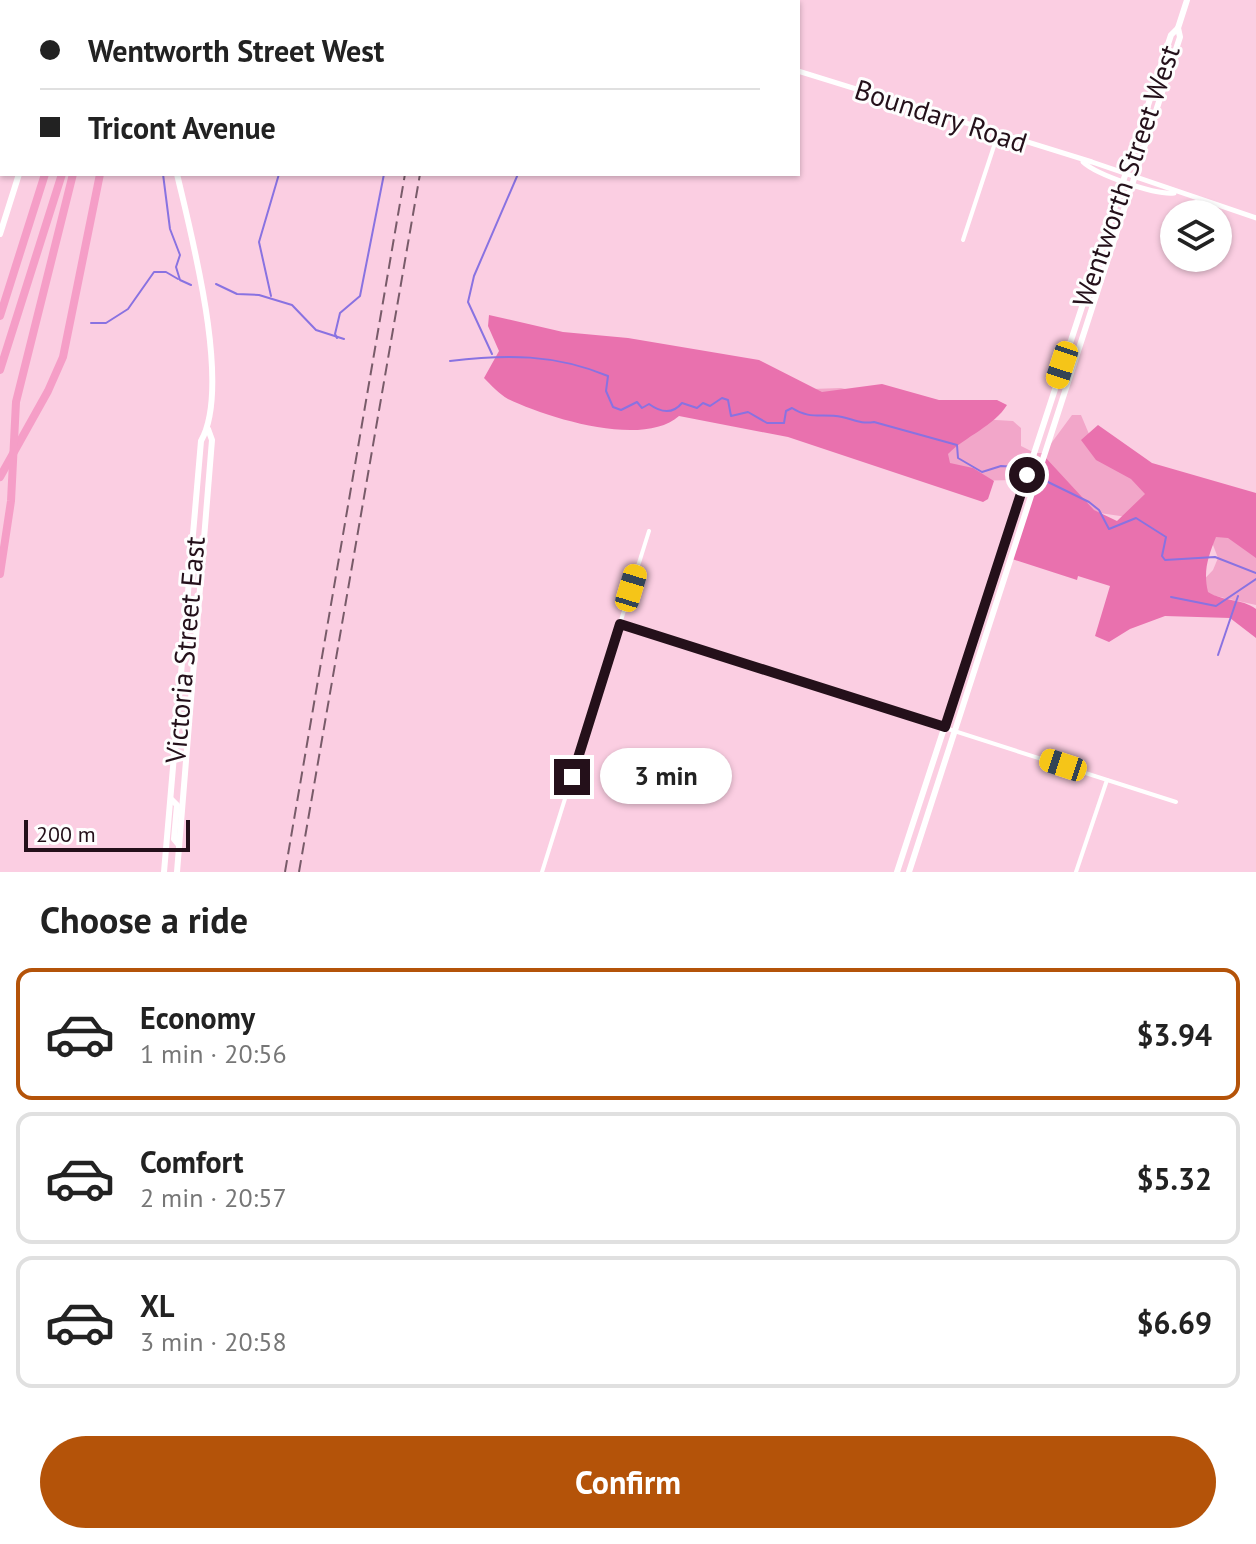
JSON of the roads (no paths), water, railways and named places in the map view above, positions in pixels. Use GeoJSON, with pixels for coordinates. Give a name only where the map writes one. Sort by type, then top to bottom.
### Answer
{"type":"FeatureCollection","features":[{"type":"Feature","properties":{"kind":"highway"},"geometry":{"type":"LineString","coordinates":[[0,316],[44,176]]}},
{"type":"Feature","properties":{"kind":"highway"},"geometry":{"type":"LineString","coordinates":[[0,370],[61,176]]}},
{"type":"Feature","properties":{"kind":"highway"},"geometry":{"type":"LineString","coordinates":[[0,574],[11,501],[16,402],[72,176]]}},
{"type":"Feature","properties":{"kind":"highway"},"geometry":{"type":"LineString","coordinates":[[0,477],[48,391],[68,342],[100,176]]}},
{"type":"Feature","properties":{"kind":"main road","name":"Wentworth Street West"},"geometry":{"type":"LineString","coordinates":[[897,872],[1171,35],[1178,28],[1187,0]]}},
{"type":"Feature","properties":{"kind":"main road","name":"Wentworth Street West"},"geometry":{"type":"LineString","coordinates":[[909,872],[1180,37],[1178,28]]}},
{"type":"Feature","properties":{"kind":"main road"},"geometry":{"type":"LineString","coordinates":[[0,234],[18,176]]}},
{"type":"Feature","properties":{"kind":"main road","name":"Victoria Street East"},"geometry":{"type":"LineString","coordinates":[[177,176],[200,276],[210,351],[208,429],[212,440],[177,872]]}},
{"type":"Feature","properties":{"kind":"main road","name":"Victoria Street East"},"geometry":{"type":"LineString","coordinates":[[164,872],[201,441],[208,429]]}},
{"type":"Feature","properties":{"kind":"main road"},"geometry":{"type":"LineString","coordinates":[[172,800],[177,805],[174,839],[179,845]]}},
{"type":"Feature","properties":{"kind":"street","name":"Boundary Road"},"geometry":{"type":"LineString","coordinates":[[800,72],[1256,218]]}},
{"type":"Feature","properties":{"kind":"street"},"geometry":{"type":"LineString","coordinates":[[963,240],[998,134]]}},
{"type":"Feature","properties":{"kind":"street"},"geometry":{"type":"LineString","coordinates":[[542,872],[649,531]]}},
{"type":"Feature","properties":{"kind":"street"},"geometry":{"type":"LineString","coordinates":[[620,624],[1176,802]]}},
{"type":"Feature","properties":{"kind":"street"},"geometry":{"type":"LineString","coordinates":[[1076,872],[1107,780]]}},
{"type":"Feature","properties":{"kind":"waterway"},"geometry":{"type":"LineString","coordinates":[[163,176],[170,229],[180,255],[176,267],[180,280],[191,285]]}},
{"type":"Feature","properties":{"kind":"waterway"},"geometry":{"type":"LineString","coordinates":[[271,296],[259,242],[278,176]]}},
{"type":"Feature","properties":{"kind":"waterway"},"geometry":{"type":"LineString","coordinates":[[337,338],[335,334],[340,313],[360,296],[384,176]]}},
{"type":"Feature","properties":{"kind":"waterway"},"geometry":{"type":"LineString","coordinates":[[492,354],[468,302],[474,276],[517,176]]}},
{"type":"Feature","properties":{"kind":"waterway"},"geometry":{"type":"LineString","coordinates":[[91,323],[106,323],[128,309],[154,272],[166,272],[178,279]]}},
{"type":"Feature","properties":{"kind":"waterway"},"geometry":{"type":"LineString","coordinates":[[216,284],[237,294],[259,295],[292,305],[316,330],[344,339]]}},
{"type":"Feature","properties":{"kind":"waterway"},"geometry":{"type":"LineString","coordinates":[[450,361],[511,357],[569,363],[608,376],[606,391],[613,407],[621,410],[637,402],[642,408],[649,404],[666,411],[682,403],[697,408],[703,403],[710,406],[722,398],[728,400],[731,416],[748,412],[767,423],[784,423],[786,411],[792,408],[810,415],[874,422],[957,445],[958,458],[982,472],[1001,466],[1019,467]]}},
{"type":"Feature","properties":{"kind":"waterway"},"geometry":{"type":"LineString","coordinates":[[1048,482],[1089,502],[1099,510],[1109,529],[1136,518],[1166,537],[1162,556],[1165,560],[1215,557],[1256,573]]}},
{"type":"Feature","properties":{"kind":"waterway"},"geometry":{"type":"LineString","coordinates":[[1171,597],[1216,606],[1256,579]]}},
{"type":"Feature","properties":{"kind":"waterway"},"geometry":{"type":"LineString","coordinates":[[1218,655],[1238,596]]}},
{"type":"Feature","properties":{"kind":"railway"},"geometry":{"type":"LineString","coordinates":[[285,872],[405,176]]}},
{"type":"Feature","properties":{"kind":"railway"},"geometry":{"type":"LineString","coordinates":[[299,872],[420,176]]}}]}
